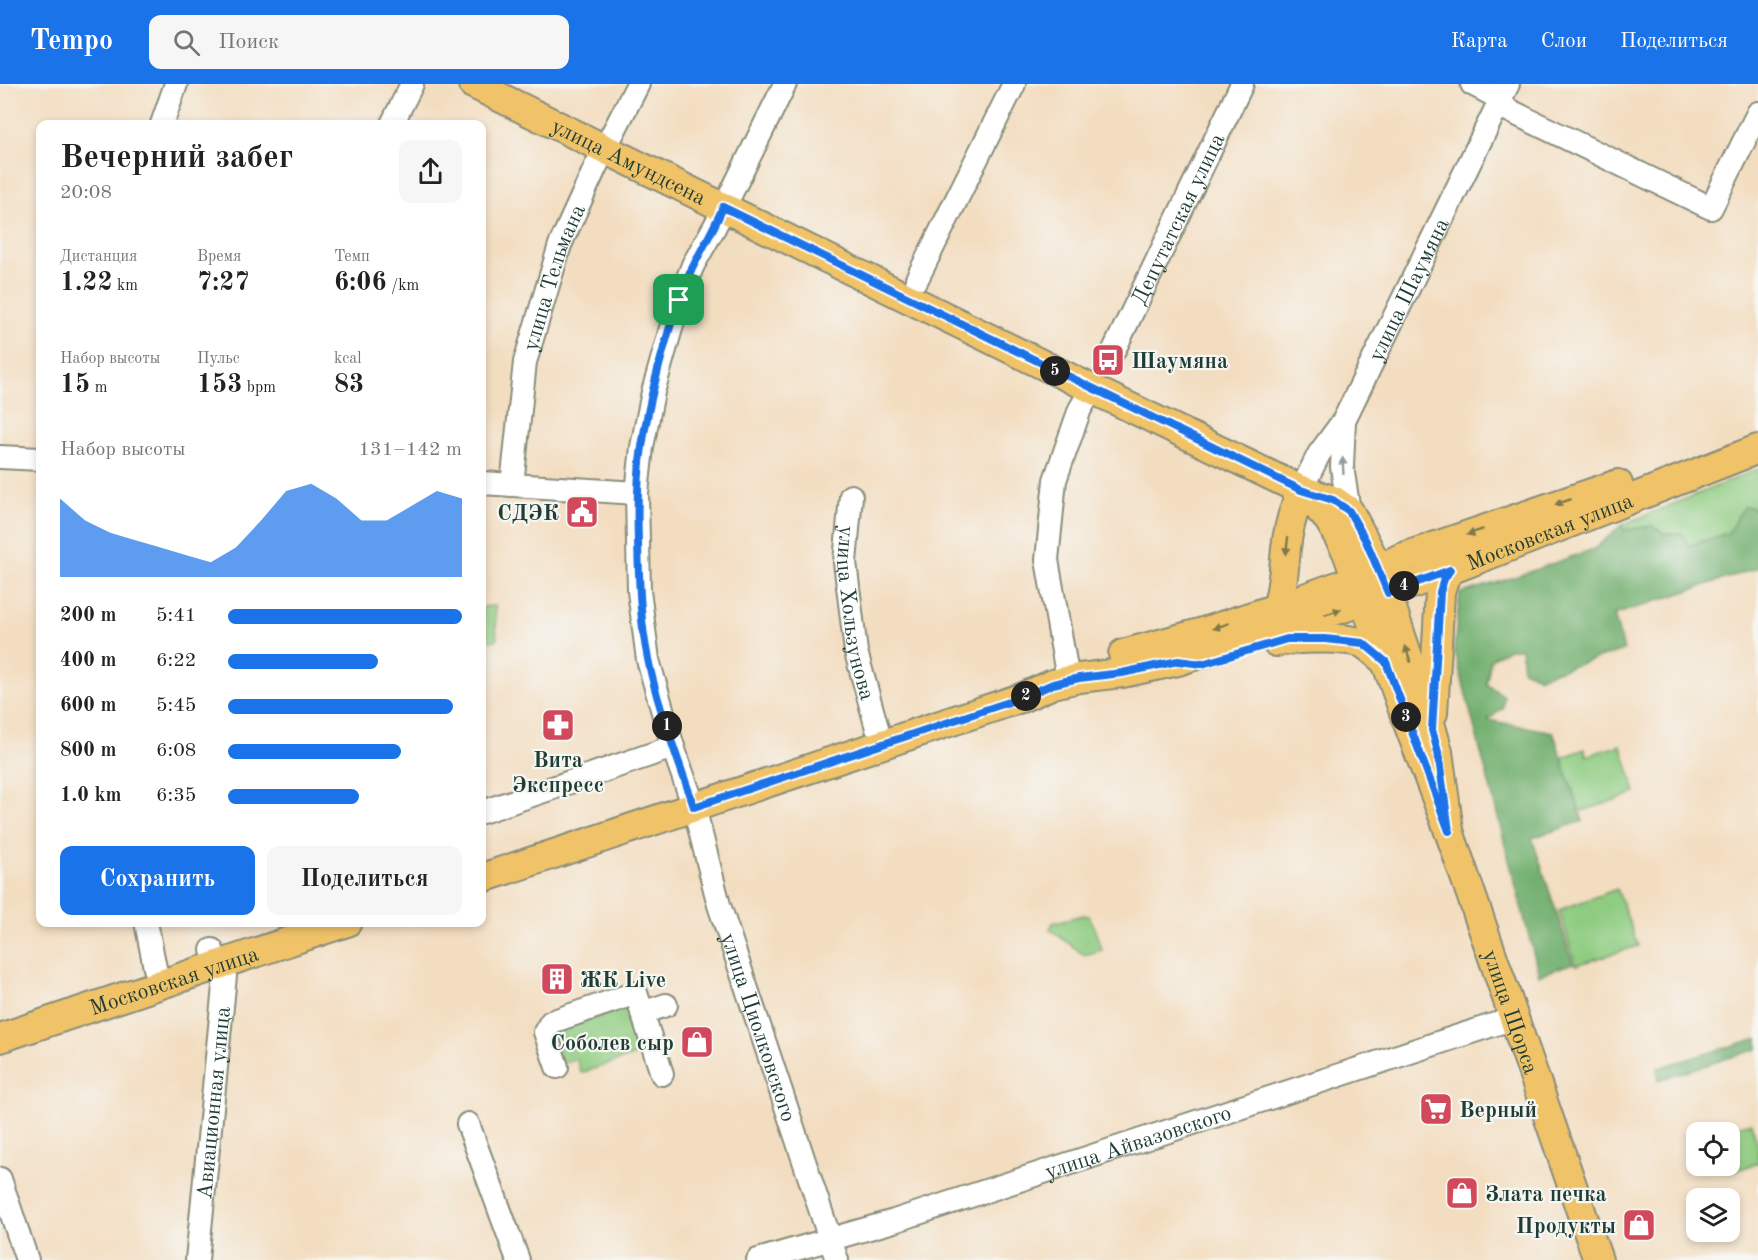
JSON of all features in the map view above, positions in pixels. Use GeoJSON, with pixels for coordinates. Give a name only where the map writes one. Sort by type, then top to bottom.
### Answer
{"type":"FeatureCollection","features":[{"type":"Feature","properties":{"kind":"main road","name":"улица Амундсена"},"geometry":{"type":"LineString","coordinates":[[473,84],[1301,490]]}},
{"type":"Feature","properties":{"kind":"main road","name":"Московская улица"},"geometry":{"type":"LineString","coordinates":[[486,860],[1021,698],[1053,684],[1178,661],[1372,586],[1401,558],[1758,436]]}},
{"type":"Feature","properties":{"kind":"main road","name":"Московская улица"},"geometry":{"type":"LineString","coordinates":[[486,876],[877,728],[1066,668],[1146,649],[1277,608],[1450,570],[1758,449]]}},
{"type":"Feature","properties":{"kind":"main road"},"geometry":{"type":"LineString","coordinates":[[1277,608],[1282,592],[1293,510],[1301,490],[1333,500],[1349,511]]}},
{"type":"Feature","properties":{"kind":"main road","name":"улица Щорса"},"geometry":{"type":"LineString","coordinates":[[1301,490],[1317,506],[1339,535],[1347,552],[1372,586],[1386,662],[1449,831],[1598,1260]]}},
{"type":"Feature","properties":{"kind":"main road","name":"улица Щорса"},"geometry":{"type":"LineString","coordinates":[[1349,511],[1372,586],[1432,730],[1438,752],[1449,831]]}},
{"type":"Feature","properties":{"kind":"main road"},"geometry":{"type":"LineString","coordinates":[[1432,730],[1440,592],[1450,570]]}},
{"type":"Feature","properties":{"kind":"main road"},"geometry":{"type":"LineString","coordinates":[[1178,661],[1202,664],[1287,639],[1325,639],[1363,643],[1386,662]]}},
{"type":"Feature","properties":{"kind":"main road","name":"Московская улица"},"geometry":{"type":"LineString","coordinates":[[215,958],[285,927]]}},
{"type":"Feature","properties":{"kind":"main road","name":"Московская улица"},"geometry":{"type":"LineString","coordinates":[[0,1020],[329,927]]}},
{"type":"Feature","properties":{"kind":"main road","name":"Московская улица"},"geometry":{"type":"LineString","coordinates":[[0,1038],[157,977]]}},
{"type":"Feature","properties":{"kind":"street"},"geometry":{"type":"LineString","coordinates":[[163,120],[176,84]]}},
{"type":"Feature","properties":{"kind":"street"},"geometry":{"type":"LineString","coordinates":[[394,120],[412,84]]}},
{"type":"Feature","properties":{"kind":"street","name":"улица Тельмана"},"geometry":{"type":"LineString","coordinates":[[512,484],[525,362],[560,244],[638,84]]}},
{"type":"Feature","properties":{"kind":"street","name":"улица Циолковского"},"geometry":{"type":"LineString","coordinates":[[785,84],[715,226],[693,265],[679,300],[653,392],[642,447],[637,493],[639,591],[648,660],[673,747],[691,799],[723,916],[837,1260]]}},
{"type":"Feature","properties":{"kind":"street"},"geometry":{"type":"LineString","coordinates":[[917,279],[1014,84]]}},
{"type":"Feature","properties":{"kind":"street","name":"Депутатская улица"},"geometry":{"type":"LineString","coordinates":[[1113,352],[1242,84]]}},
{"type":"Feature","properties":{"kind":"street"},"geometry":{"type":"LineString","coordinates":[[1472,84],[1504,91],[1506,109],[1711,208],[1758,114]]}},
{"type":"Feature","properties":{"kind":"street","name":"улица Шаумяна"},"geometry":{"type":"LineString","coordinates":[[1301,490],[1319,454],[1344,420],[1504,91]]}},
{"type":"Feature","properties":{"kind":"street"},"geometry":{"type":"LineString","coordinates":[[1066,668],[1047,560],[1048,549],[1055,480],[1080,409],[1092,389]]}},
{"type":"Feature","properties":{"kind":"street"},"geometry":{"type":"LineString","coordinates":[[1344,420],[1342,466],[1349,511]]}},
{"type":"Feature","properties":{"kind":"street"},"geometry":{"type":"LineString","coordinates":[[0,457],[36,459]]}},
{"type":"Feature","properties":{"kind":"street"},"geometry":{"type":"LineString","coordinates":[[486,483],[637,493]]}},
{"type":"Feature","properties":{"kind":"street","name":"улица Хользунова"},"geometry":{"type":"LineString","coordinates":[[851,496],[845,562],[856,652],[877,728]]}},
{"type":"Feature","properties":{"kind":"street"},"geometry":{"type":"LineString","coordinates":[[486,811],[673,747]]}},
{"type":"Feature","properties":{"kind":"street"},"geometry":{"type":"LineString","coordinates":[[147,927],[157,977]]}},
{"type":"Feature","properties":{"kind":"street","name":"Авиационная улица"},"geometry":{"type":"LineString","coordinates":[[197,1260],[225,976],[215,958]]}},
{"type":"Feature","properties":{"kind":"street"},"geometry":{"type":"LineString","coordinates":[[557,1067],[545,1032],[551,1022],[636,993],[662,1074]]}},
{"type":"Feature","properties":{"kind":"street"},"geometry":{"type":"LineString","coordinates":[[642,1013],[666,1005]]}},
{"type":"Feature","properties":{"kind":"street","name":"улица Айвазовского"},"geometry":{"type":"LineString","coordinates":[[758,1260],[830,1238],[857,1233],[1514,1018]]}},
{"type":"Feature","properties":{"kind":"street"},"geometry":{"type":"LineString","coordinates":[[468,1124],[518,1260]]}},
{"type":"Feature","properties":{"kind":"street"},"geometry":{"type":"LineString","coordinates":[[0,1179],[27,1260]]}},
{"type":"Feature","properties":{"kind":"green space"},"geometry":{"type":"Polygon","coordinates":[[[1758,469],[1758,509],[1744,506],[1728,533],[1687,546],[1682,533],[1664,534],[1653,526],[1624,530],[1622,525],[1758,469]]]}},
{"type":"Feature","properties":{"kind":"green space"},"geometry":{"type":"Polygon","coordinates":[[[1744,506],[1758,509],[1758,568],[1614,615],[1624,650],[1538,677],[1523,670],[1521,649],[1509,649],[1491,659],[1486,684],[1504,696],[1503,708],[1488,720],[1553,732],[1583,821],[1532,838],[1573,963],[1539,975],[1454,649],[1460,593],[1506,580],[1594,549],[1622,525],[1624,530],[1653,526],[1664,534],[1682,533],[1688,546],[1728,533],[1744,506]]]}},
{"type":"Feature","properties":{"kind":"green space"},"geometry":{"type":"Polygon","coordinates":[[[495,606],[497,640],[490,641],[486,638],[486,607],[495,606]]]}},
{"type":"Feature","properties":{"kind":"green space"},"geometry":{"type":"Polygon","coordinates":[[[1621,745],[1636,793],[1550,822],[1534,768],[1585,749],[1586,756],[1621,745]]]}},
{"type":"Feature","properties":{"kind":"green space"},"geometry":{"type":"Polygon","coordinates":[[[1617,889],[1638,946],[1576,965],[1559,910],[1617,889]]]}},
{"type":"Feature","properties":{"kind":"green space"},"geometry":{"type":"Polygon","coordinates":[[[1083,915],[1089,916],[1102,950],[1084,955],[1050,929],[1053,923],[1083,915]]]}},
{"type":"Feature","properties":{"kind":"green space"},"geometry":{"type":"Polygon","coordinates":[[[629,1007],[644,1052],[581,1073],[576,1059],[561,1064],[550,1033],[629,1007]]]}},
{"type":"Feature","properties":{"kind":"green space"},"geometry":{"type":"Polygon","coordinates":[[[1758,1038],[1758,1049],[1658,1080],[1658,1068],[1758,1038]]]}},
{"type":"Feature","properties":{"kind":"green space"},"geometry":{"type":"Polygon","coordinates":[[[1751,1123],[1758,1145],[1758,1163],[1740,1169],[1740,1126],[1751,1123]]]}},
{"type":"Feature","properties":{"kind":"place","name":"Шаумяна"},"geometry":{"type":"Point","coordinates":[1108,360]}},
{"type":"Feature","properties":{"kind":"place","name":"СДЭК"},"geometry":{"type":"Point","coordinates":[582,512]}},
{"type":"Feature","properties":{"kind":"place","name":"Вита Экспресс"},"geometry":{"type":"Point","coordinates":[558,725]}},
{"type":"Feature","properties":{"kind":"place","name":"ЖК Live"},"geometry":{"type":"Point","coordinates":[557,979]}},
{"type":"Feature","properties":{"kind":"place","name":"Соболев сыр"},"geometry":{"type":"Point","coordinates":[697,1042]}},
{"type":"Feature","properties":{"kind":"place","name":"Верный"},"geometry":{"type":"Point","coordinates":[1436,1109]}},
{"type":"Feature","properties":{"kind":"place","name":"Злата печка"},"geometry":{"type":"Point","coordinates":[1462,1193]}},
{"type":"Feature","properties":{"kind":"place","name":"Продукты"},"geometry":{"type":"Point","coordinates":[1639,1225]}},
{"type":"Feature","properties":{"kind":"route"},"geometry":{"type":"LineString","coordinates":[[723,207],[1301,490],[1333,500],[1349,511],[1366,541],[1388,593],[1450,570],[1440,592],[1432,730],[1438,752],[1449,831],[1386,662],[1363,643],[1325,639],[1287,639],[1202,664],[1178,661],[1053,684],[1021,698],[694,807],[673,747],[648,660],[639,591],[637,493],[642,447],[653,392],[679,300],[693,265],[705,246],[723,207]]}}]}
